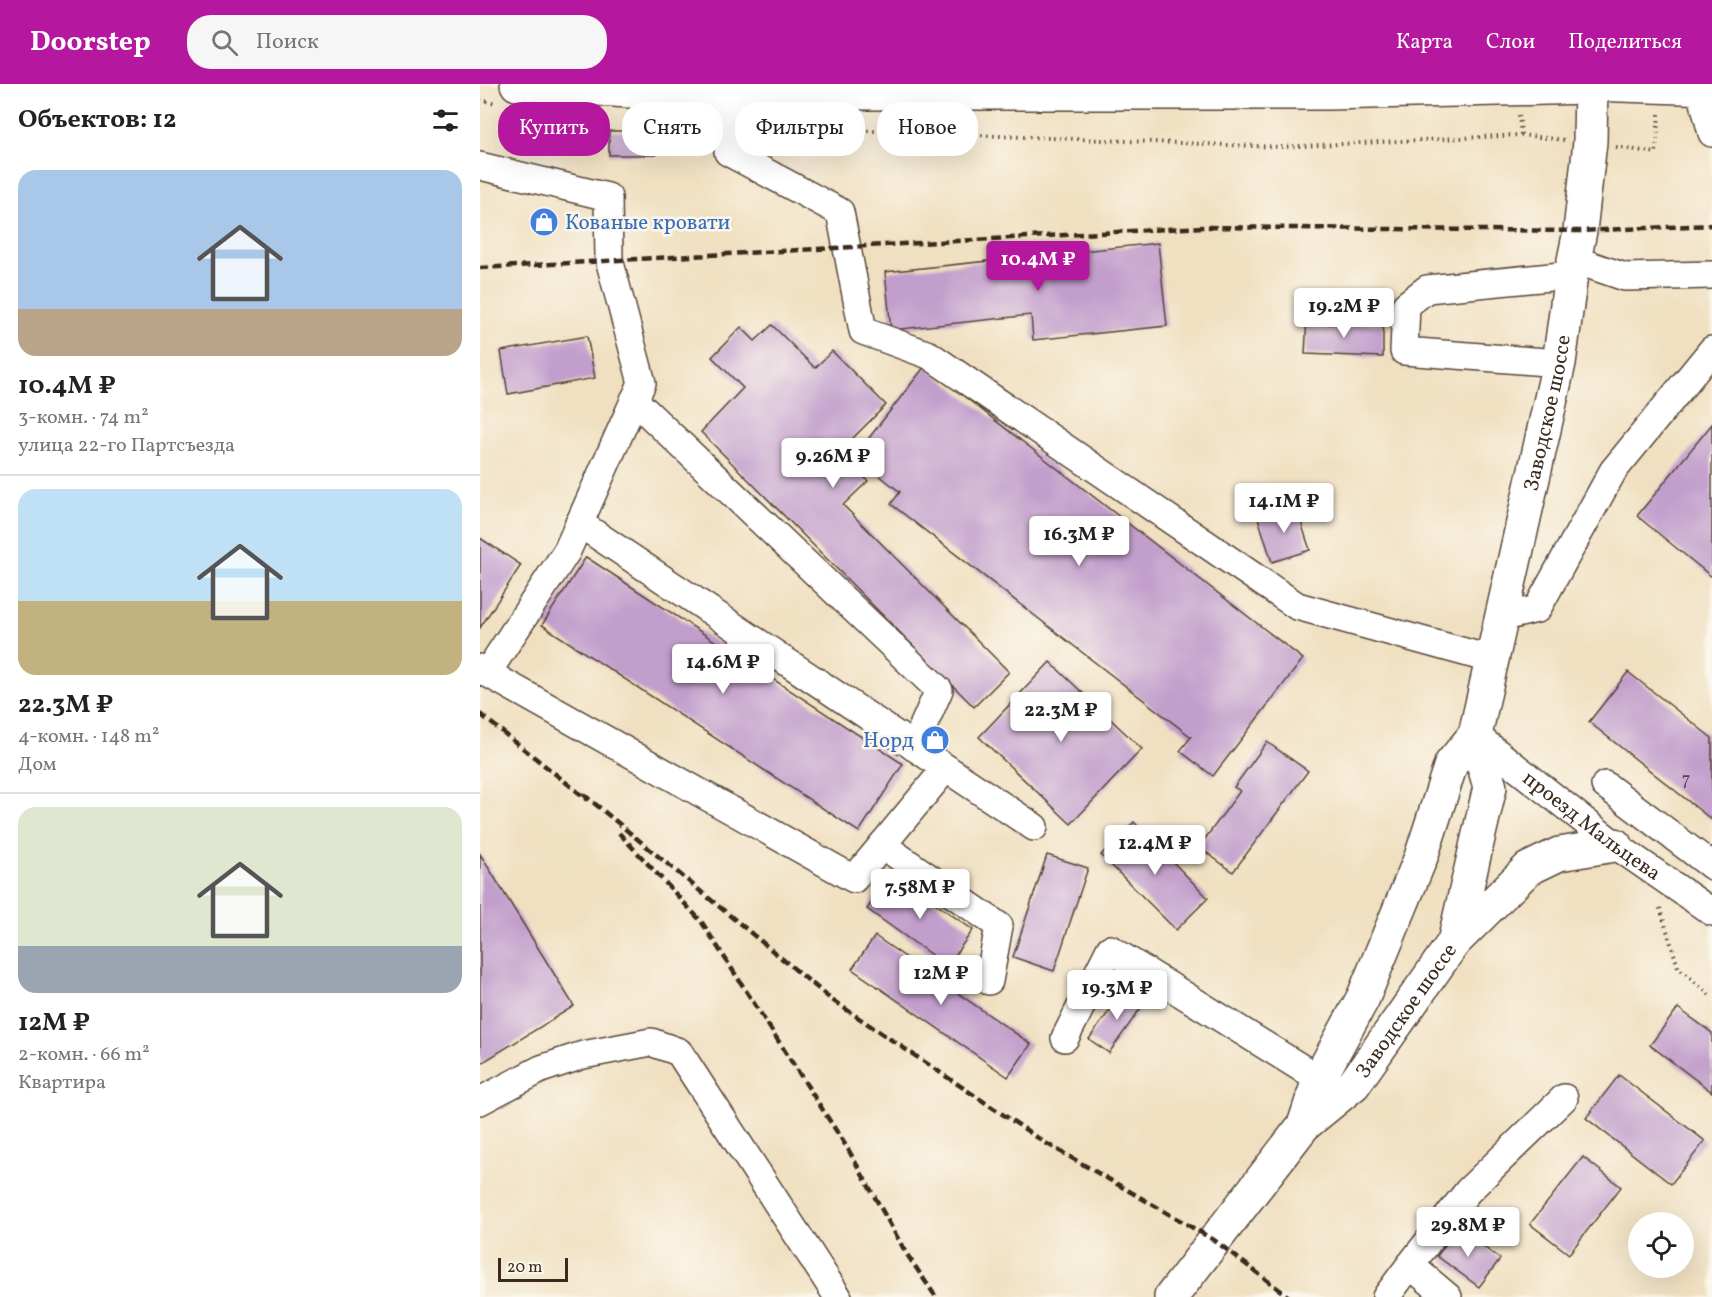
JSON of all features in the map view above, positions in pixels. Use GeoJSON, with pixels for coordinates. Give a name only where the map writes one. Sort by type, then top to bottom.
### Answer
{"type":"FeatureCollection","features":[{"type":"Feature","properties":{"kind":"main road"},"geometry":{"type":"LineString","coordinates":[[510,94],[661,93],[699,88],[1327,93],[1589,85]]}},
{"type":"Feature","properties":{"kind":"main road","name":"Заводское шоссе"},"geometry":{"type":"LineString","coordinates":[[1304,1125],[1319,1079],[1362,998],[1421,856],[1451,764],[1474,735],[1559,363],[1580,231],[1590,142],[1589,85]]}},
{"type":"Feature","properties":{"kind":"main road","name":"Заводское шоссе"},"geometry":{"type":"LineString","coordinates":[[1171,1297],[1304,1125],[1354,1084],[1454,942],[1490,787],[1474,735]]}},
{"type":"Feature","properties":{"kind":"main road"},"geometry":{"type":"LineString","coordinates":[[1454,942],[1528,869],[1559,854],[1615,845]]}},
{"type":"Feature","properties":{"kind":"street"},"geometry":{"type":"LineString","coordinates":[[1589,85],[1707,91],[1712,133]]}},
{"type":"Feature","properties":{"kind":"street"},"geometry":{"type":"LineString","coordinates":[[699,88],[728,115],[728,152],[840,212],[863,331],[929,355],[1297,606],[1490,659]]}},
{"type":"Feature","properties":{"kind":"street"},"geometry":{"type":"LineString","coordinates":[[480,166],[608,197],[609,260],[642,383],[567,551],[483,670],[854,879],[946,768]]}},
{"type":"Feature","properties":{"kind":"street"},"geometry":{"type":"LineString","coordinates":[[1559,363],[1404,351],[1406,305],[1427,289],[1573,267],[1625,277],[1712,275]]}},
{"type":"Feature","properties":{"kind":"street"},"geometry":{"type":"LineString","coordinates":[[1500,618],[1537,609],[1613,471],[1712,350]]}},
{"type":"Feature","properties":{"kind":"street"},"geometry":{"type":"LineString","coordinates":[[634,400],[939,690],[914,747]]}},
{"type":"Feature","properties":{"kind":"street"},"geometry":{"type":"LineString","coordinates":[[579,523],[1034,827]]}},
{"type":"Feature","properties":{"kind":"street","name":"проезд Мальцева"},"geometry":{"type":"LineString","coordinates":[[1474,735],[1615,845],[1712,912]]}},
{"type":"Feature","properties":{"kind":"street"},"geometry":{"type":"LineString","coordinates":[[1605,785],[1712,866]]}},
{"type":"Feature","properties":{"kind":"street"},"geometry":{"type":"LineString","coordinates":[[882,845],[999,926],[989,981]]}},
{"type":"Feature","properties":{"kind":"street"},"geometry":{"type":"LineString","coordinates":[[1065,1038],[1110,949],[1319,1079]]}},
{"type":"Feature","properties":{"kind":"street"},"geometry":{"type":"LineString","coordinates":[[480,1101],[541,1069],[583,1055],[651,1042],[679,1052],[838,1297]]}},
{"type":"Feature","properties":{"kind":"street"},"geometry":{"type":"LineString","coordinates":[[1386,1297],[1468,1191],[1564,1098]]}},
{"type":"Feature","properties":{"kind":"street"},"geometry":{"type":"LineString","coordinates":[[1410,1265],[1448,1297]]}},
{"type":"Feature","properties":{"kind":"path"},"geometry":{"type":"LineString","coordinates":[[480,100],[510,94]]}},
{"type":"Feature","properties":{"kind":"path"},"geometry":{"type":"LineString","coordinates":[[728,115],[771,127],[1280,147],[1521,135]]}},
{"type":"Feature","properties":{"kind":"path"},"geometry":{"type":"LineString","coordinates":[[1660,907],[1678,967],[1712,997]]}},
{"type":"Feature","properties":{"kind":"building"},"geometry":{"type":"Polygon","coordinates":[[[610,131],[622,131],[622,155],[610,155],[610,131]]]}},
{"type":"Feature","properties":{"kind":"building"},"geometry":{"type":"Polygon","coordinates":[[[1158,243],[1167,326],[1033,340],[1031,315],[891,330],[885,272],[1158,243]]]}},
{"type":"Feature","properties":{"kind":"building"},"geometry":{"type":"Polygon","coordinates":[[[1307,317],[1328,318],[1328,324],[1383,324],[1383,357],[1305,354],[1307,317]]]}},
{"type":"Feature","properties":{"kind":"building"},"geometry":{"type":"Polygon","coordinates":[[[772,325],[815,368],[832,351],[886,405],[839,452],[868,481],[843,505],[1009,672],[974,707],[701,432],[743,388],[712,357],[741,327],[755,341],[772,325]]]}},
{"type":"Feature","properties":{"kind":"building"},"geometry":{"type":"Polygon","coordinates":[[[587,336],[595,378],[508,394],[501,351],[587,336]]]}},
{"type":"Feature","properties":{"kind":"building"},"geometry":{"type":"Polygon","coordinates":[[[925,366],[1303,659],[1213,776],[1180,751],[1191,737],[891,504],[900,492],[855,456],[925,366]]]}},
{"type":"Feature","properties":{"kind":"building"},"geometry":{"type":"Polygon","coordinates":[[[1712,424],[1712,577],[1637,516],[1712,424]]]}},
{"type":"Feature","properties":{"kind":"building"},"geometry":{"type":"Polygon","coordinates":[[[1296,507],[1310,550],[1272,562],[1258,518],[1296,507]]]}},
{"type":"Feature","properties":{"kind":"building"},"geometry":{"type":"Polygon","coordinates":[[[480,538],[521,565],[480,628],[480,538]]]}},
{"type":"Feature","properties":{"kind":"building"},"geometry":{"type":"Polygon","coordinates":[[[586,557],[903,764],[859,832],[542,625],[586,557]]]}},
{"type":"Feature","properties":{"kind":"building"},"geometry":{"type":"Polygon","coordinates":[[[1050,662],[1142,749],[1071,824],[979,737],[1050,662]]]}},
{"type":"Feature","properties":{"kind":"building"},"geometry":{"type":"Polygon","coordinates":[[[1628,672],[1712,738],[1712,820],[1589,722],[1628,672]]]}},
{"type":"Feature","properties":{"kind":"building"},"geometry":{"type":"Polygon","coordinates":[[[1267,742],[1308,771],[1233,872],[1199,847],[1240,791],[1234,787],[1267,742]]]}},
{"type":"Feature","properties":{"kind":"building"},"geometry":{"type":"Polygon","coordinates":[[[1134,822],[1208,898],[1176,930],[1101,855],[1134,822]]]}},
{"type":"Feature","properties":{"kind":"building"},"geometry":{"type":"Polygon","coordinates":[[[480,854],[574,1006],[480,1064],[480,854]]]}},
{"type":"Feature","properties":{"kind":"building"},"geometry":{"type":"Polygon","coordinates":[[[1047,855],[1088,868],[1054,971],[1013,957],[1047,855]]]}},
{"type":"Feature","properties":{"kind":"building"},"geometry":{"type":"Polygon","coordinates":[[[892,873],[973,930],[947,966],[867,909],[892,873]]]}},
{"type":"Feature","properties":{"kind":"building"},"geometry":{"type":"Polygon","coordinates":[[[875,936],[1031,1044],[1008,1077],[852,969],[875,936]]]}},
{"type":"Feature","properties":{"kind":"building"},"geometry":{"type":"Polygon","coordinates":[[[1126,988],[1145,1002],[1109,1053],[1089,1039],[1126,988]]]}},
{"type":"Feature","properties":{"kind":"building"},"geometry":{"type":"Polygon","coordinates":[[[1678,1008],[1712,1033],[1712,1092],[1650,1045],[1678,1008]]]}},
{"type":"Feature","properties":{"kind":"building"},"geometry":{"type":"Polygon","coordinates":[[[1619,1075],[1705,1141],[1671,1184],[1586,1118],[1619,1075]]]}},
{"type":"Feature","properties":{"kind":"building"},"geometry":{"type":"Polygon","coordinates":[[[1583,1157],[1621,1187],[1569,1254],[1530,1224],[1583,1157]]]}},
{"type":"Feature","properties":{"kind":"building"},"geometry":{"type":"Polygon","coordinates":[[[1458,1228],[1500,1259],[1479,1287],[1437,1256],[1458,1228]]]}},
{"type":"Feature","properties":{"kind":"railway"},"geometry":{"type":"LineString","coordinates":[[480,268],[1204,227],[1580,231],[1712,225]]}},
{"type":"Feature","properties":{"kind":"railway"},"geometry":{"type":"LineString","coordinates":[[480,714],[588,800]]}},
{"type":"Feature","properties":{"kind":"railway"},"geometry":{"type":"LineString","coordinates":[[583,794],[832,1000],[1044,1142],[1214,1240],[1289,1297]]}},
{"type":"Feature","properties":{"kind":"railway"},"geometry":{"type":"LineString","coordinates":[[619,833],[701,921],[848,1149],[906,1253],[936,1297]]}},
{"type":"Feature","properties":{"kind":"place","name":"Кованые кровати"},"geometry":{"type":"Point","coordinates":[544,222]}},
{"type":"Feature","properties":{"kind":"place","name":"Норд"},"geometry":{"type":"Point","coordinates":[935,740]}}]}
